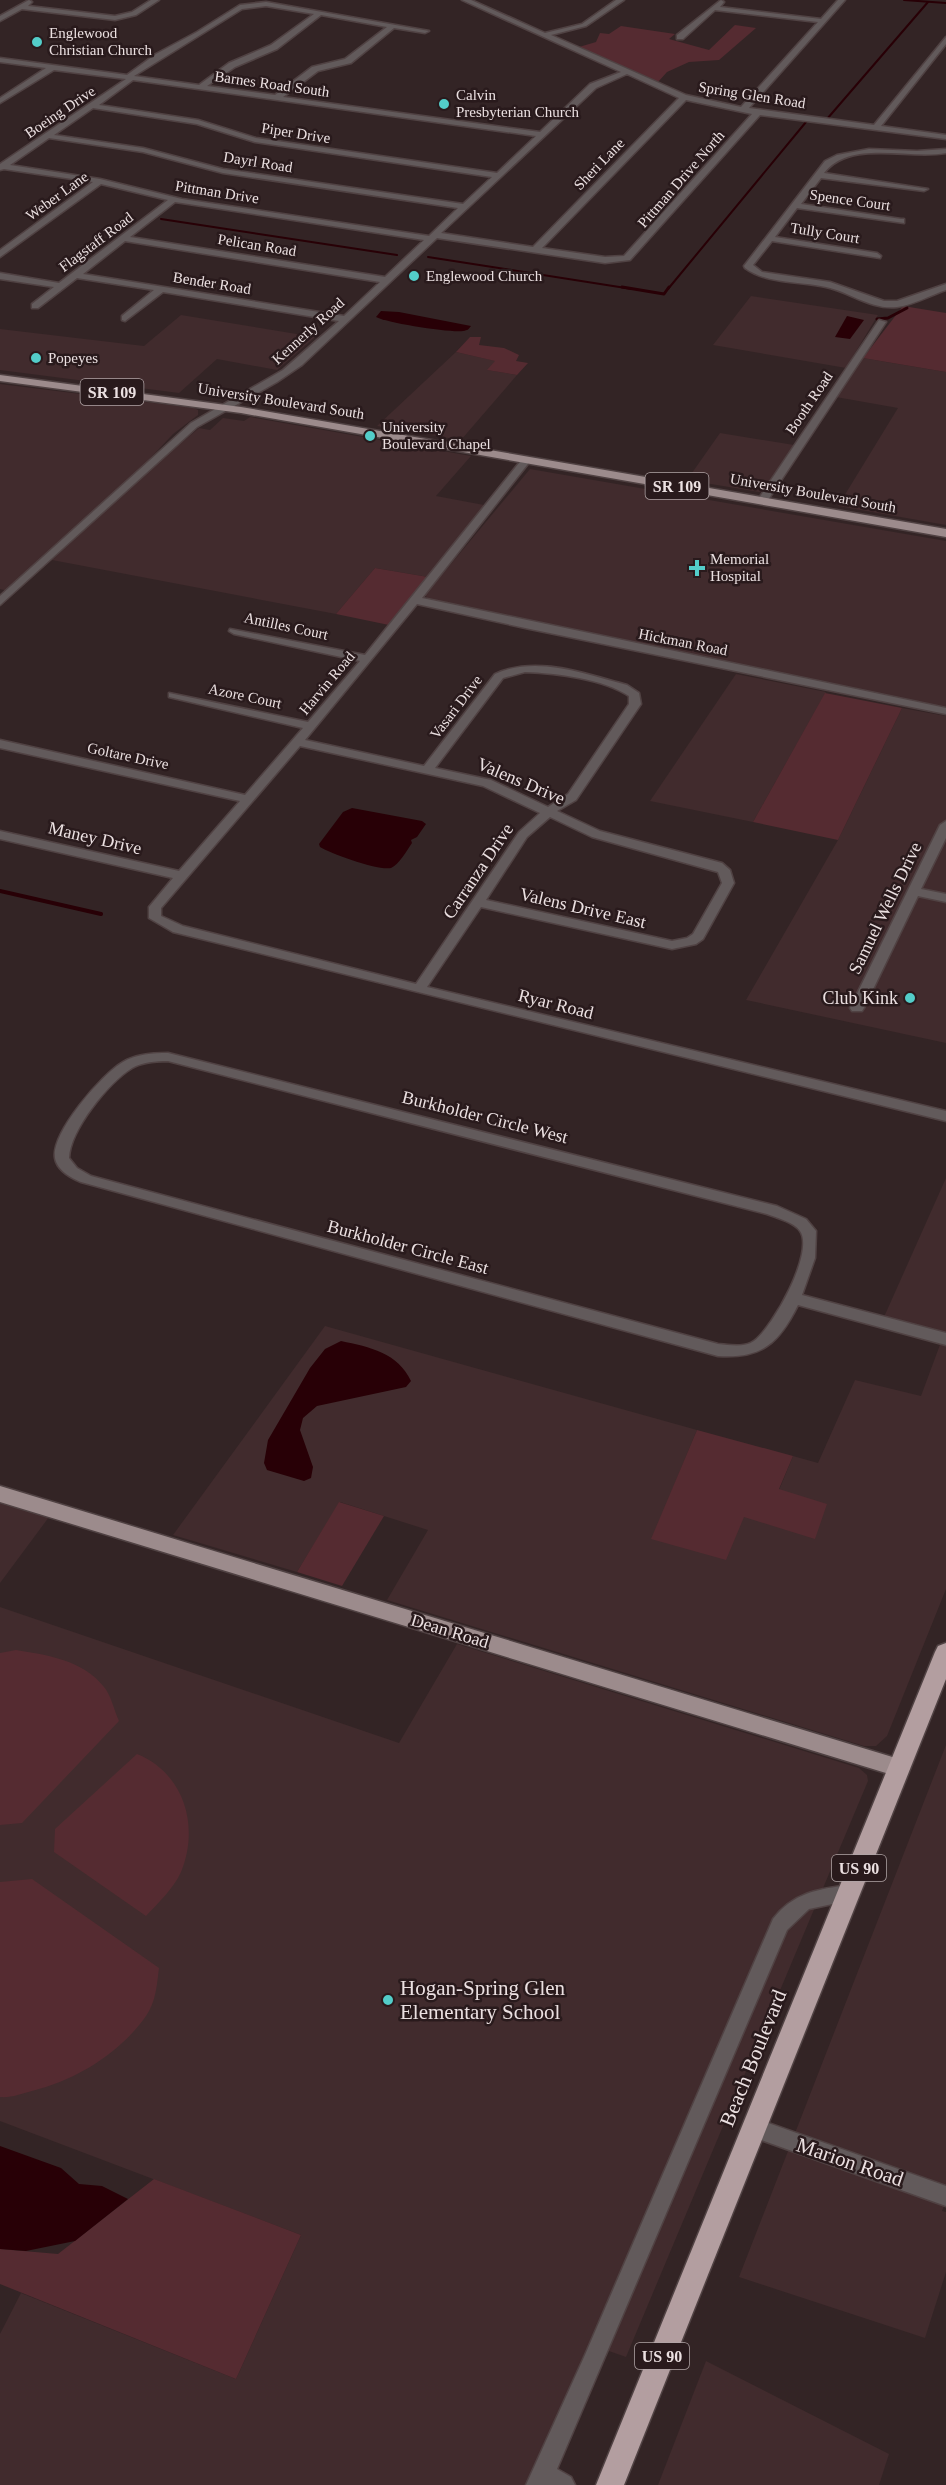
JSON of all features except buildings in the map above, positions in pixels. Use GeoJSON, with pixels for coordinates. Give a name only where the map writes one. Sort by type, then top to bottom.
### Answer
{"type":"FeatureCollection","features":[{"type":"Feature","properties":{"kind":"highway","name":"Beach Boulevard"},"geometry":{"type":"LineString","coordinates":[[610,2485],[946,1652]]}},
{"type":"Feature","properties":{"kind":"main road","name":"University Boulevard South"},"geometry":{"type":"LineString","coordinates":[[0,378],[224,407],[946,533]]}},
{"type":"Feature","properties":{"kind":"main road","name":"Dean Road"},"geometry":{"type":"LineString","coordinates":[[0,1494],[899,1768]]}},
{"type":"Feature","properties":{"kind":"street"},"geometry":{"type":"LineString","coordinates":[[0,19],[32,0]]}},
{"type":"Feature","properties":{"kind":"street"},"geometry":{"type":"LineString","coordinates":[[21,7],[106,18],[134,14],[156,0]]}},
{"type":"Feature","properties":{"kind":"street","name":"Spring Glen Road"},"geometry":{"type":"LineString","coordinates":[[465,0],[684,97],[743,110],[946,137]]}},
{"type":"Feature","properties":{"kind":"street"},"geometry":{"type":"LineString","coordinates":[[544,35],[584,24],[621,0]]}},
{"type":"Feature","properties":{"kind":"street"},"geometry":{"type":"LineString","coordinates":[[680,37],[723,0]]}},
{"type":"Feature","properties":{"kind":"street"},"geometry":{"type":"LineString","coordinates":[[743,110],[842,0]]}},
{"type":"Feature","properties":{"kind":"street","name":"Boeing Drive"},"geometry":{"type":"LineString","coordinates":[[1,167],[130,80],[159,56],[194,39],[248,4],[266,4],[320,13]]}},
{"type":"Feature","properties":{"kind":"street"},"geometry":{"type":"LineString","coordinates":[[714,8],[824,21]]}},
{"type":"Feature","properties":{"kind":"street"},"geometry":{"type":"LineString","coordinates":[[201,87],[232,65],[274,46],[320,13],[425,31]]}},
{"type":"Feature","properties":{"kind":"street"},"geometry":{"type":"LineString","coordinates":[[276,98],[315,69],[348,61],[393,25]]}},
{"type":"Feature","properties":{"kind":"street"},"geometry":{"type":"LineString","coordinates":[[876,127],[946,39]]}},
{"type":"Feature","properties":{"kind":"street","name":"Barnes Road South"},"geometry":{"type":"LineString","coordinates":[[0,60],[540,134]]}},
{"type":"Feature","properties":{"kind":"street"},"geometry":{"type":"LineString","coordinates":[[594,85],[607,70],[605,63]]}},
{"type":"Feature","properties":{"kind":"street"},"geometry":{"type":"LineString","coordinates":[[0,101],[53,67]]}},
{"type":"Feature","properties":{"kind":"street","name":"Kennerly Road"},"geometry":{"type":"LineString","coordinates":[[0,602],[194,425],[283,375],[594,85],[626,72]]}},
{"type":"Feature","properties":{"kind":"street","name":"Sheri Lane"},"geometry":{"type":"LineString","coordinates":[[535,250],[684,97]]}},
{"type":"Feature","properties":{"kind":"street","name":"Piper Drive"},"geometry":{"type":"LineString","coordinates":[[92,106],[198,122],[255,140],[497,176]]}},
{"type":"Feature","properties":{"kind":"street","name":"Pittman Drive North"},"geometry":{"type":"LineString","coordinates":[[622,260],[630,256],[758,112]]}},
{"type":"Feature","properties":{"kind":"street","name":"Dayrl Road"},"geometry":{"type":"LineString","coordinates":[[48,136],[143,150],[224,171],[465,207]]}},
{"type":"Feature","properties":{"kind":"street"},"geometry":{"type":"LineString","coordinates":[[946,151],[928,154],[849,154],[831,160],[748,266],[752,271],[830,285],[864,299],[884,304],[898,304],[946,287]]}},
{"type":"Feature","properties":{"kind":"street","name":"Pittman Drive"},"geometry":{"type":"LineString","coordinates":[[1,167],[100,181],[174,199],[433,237],[605,260],[622,260]]}},
{"type":"Feature","properties":{"kind":"street"},"geometry":{"type":"LineString","coordinates":[[819,175],[924,189]]}},
{"type":"Feature","properties":{"kind":"street","name":"Weber Lane"},"geometry":{"type":"LineString","coordinates":[[0,254],[100,181]]}},
{"type":"Feature","properties":{"kind":"street","name":"Flagstaff Road"},"geometry":{"type":"LineString","coordinates":[[35,306],[174,199]]}},
{"type":"Feature","properties":{"kind":"street","name":"Spence Court"},"geometry":{"type":"LineString","coordinates":[[794,205],[901,221]]}},
{"type":"Feature","properties":{"kind":"street","name":"Pelican Road"},"geometry":{"type":"LineString","coordinates":[[123,238],[387,280]]}},
{"type":"Feature","properties":{"kind":"street","name":"Tully Court"},"geometry":{"type":"LineString","coordinates":[[769,238],[877,256]]}},
{"type":"Feature","properties":{"kind":"street","name":"Bender Road"},"geometry":{"type":"LineString","coordinates":[[75,275],[345,319]]}},
{"type":"Feature","properties":{"kind":"street"},"geometry":{"type":"LineString","coordinates":[[0,276],[61,286]]}},
{"type":"Feature","properties":{"kind":"street"},"geometry":{"type":"LineString","coordinates":[[125,318],[161,289]]}},
{"type":"Feature","properties":{"kind":"street","name":"Booth Road"},"geometry":{"type":"LineString","coordinates":[[762,501],[882,322]]}},
{"type":"Feature","properties":{"kind":"street","name":"Harvin Road"},"geometry":{"type":"LineString","coordinates":[[159,921],[153,915],[155,906],[368,659],[526,460]]}},
{"type":"Feature","properties":{"kind":"street","name":"Hickman Road"},"geometry":{"type":"LineString","coordinates":[[415,600],[530,626],[946,711]]}},
{"type":"Feature","properties":{"kind":"street","name":"Antilles Court"},"geometry":{"type":"LineString","coordinates":[[234,631],[368,659]]}},
{"type":"Feature","properties":{"kind":"street","name":"Carranza Drive"},"geometry":{"type":"LineString","coordinates":[[419,989],[523,835],[577,790],[635,704],[635,695],[623,687],[532,668],[513,669]]}},
{"type":"Feature","properties":{"kind":"street","name":"Vasari Drive"},"geometry":{"type":"LineString","coordinates":[[428,769],[499,676],[513,669]]}},
{"type":"Feature","properties":{"kind":"street","name":"Azore Court"},"geometry":{"type":"LineString","coordinates":[[173,695],[311,726]]}},
{"type":"Feature","properties":{"kind":"street","name":"Valens Drive"},"geometry":{"type":"LineString","coordinates":[[298,742],[487,783],[613,840],[708,862],[724,870],[728,883],[698,936],[681,944]]}},
{"type":"Feature","properties":{"kind":"street","name":"Goltare Drive"},"geometry":{"type":"LineString","coordinates":[[0,744],[249,798]]}},
{"type":"Feature","properties":{"kind":"street","name":"Samuel Wells Drive"},"geometry":{"type":"LineString","coordinates":[[857,1008],[946,825]]}},
{"type":"Feature","properties":{"kind":"street","name":"Maney Drive"},"geometry":{"type":"LineString","coordinates":[[0,835],[183,876]]}},
{"type":"Feature","properties":{"kind":"street"},"geometry":{"type":"LineString","coordinates":[[914,891],[946,898]]}},
{"type":"Feature","properties":{"kind":"street","name":"Valens Drive East"},"geometry":{"type":"LineString","coordinates":[[478,902],[660,944],[681,944]]}},
{"type":"Feature","properties":{"kind":"street","name":"Ryar Road"},"geometry":{"type":"LineString","coordinates":[[159,921],[188,932],[946,1116]]}},
{"type":"Feature","properties":{"kind":"street","name":"Burkholder Circle West"},"geometry":{"type":"LineString","coordinates":[[92,1102],[118,1072],[135,1061],[158,1057],[179,1059],[772,1210],[801,1224],[809,1231],[812,1240],[792,1298]]}},
{"type":"Feature","properties":{"kind":"street","name":"Burkholder Circle East"},"geometry":{"type":"LineString","coordinates":[[92,1102],[69,1131],[61,1151],[67,1167],[86,1179],[710,1349],[734,1351],[759,1346],[777,1327],[792,1298]]}},
{"type":"Feature","properties":{"kind":"street"},"geometry":{"type":"LineString","coordinates":[[792,1298],[946,1339]]}},
{"type":"Feature","properties":{"kind":"street"},"geometry":{"type":"LineString","coordinates":[[548,2481],[593,2363],[780,1925],[793,1907],[801,1902],[849,1893]]}},
{"type":"Feature","properties":{"kind":"street","name":"Marion Road"},"geometry":{"type":"LineString","coordinates":[[754,2128],[946,2196]]}},
{"type":"Feature","properties":{"kind":"shaded area"},"geometry":{"type":"Polygon","coordinates":[[[735,25],[756,28],[719,60],[689,62],[667,72],[658,82],[579,47],[596,42],[600,33],[609,34],[621,26],[675,34],[669,39],[709,50],[735,25]]]}},
{"type":"Feature","properties":{"kind":"shaded area"},"geometry":{"type":"Polygon","coordinates":[[[751,296],[878,315],[846,368],[713,345],[751,296]]]}},
{"type":"Feature","properties":{"kind":"shaded area"},"geometry":{"type":"Polygon","coordinates":[[[903,306],[946,313],[946,372],[863,358],[903,306]]]}},
{"type":"Feature","properties":{"kind":"shaded area"},"geometry":{"type":"Polygon","coordinates":[[[381,311],[399,312],[471,326],[463,331],[419,327],[376,317],[381,311]]]}},
{"type":"Feature","properties":{"kind":"shaded area"},"geometry":{"type":"Polygon","coordinates":[[[181,315],[315,337],[277,370],[217,359],[179,393],[0,370],[0,329],[144,346],[181,315]]]}},
{"type":"Feature","properties":{"kind":"shaded area"},"geometry":{"type":"Polygon","coordinates":[[[847,316],[864,320],[850,339],[835,337],[847,316]]]}},
{"type":"Feature","properties":{"kind":"shaded area"},"geometry":{"type":"Polygon","coordinates":[[[470,337],[481,337],[479,345],[504,348],[519,355],[516,361],[528,363],[517,375],[487,370],[495,361],[456,352],[470,337]]]}},
{"type":"Feature","properties":{"kind":"shaded area"},"geometry":{"type":"Polygon","coordinates":[[[456,352],[496,361],[488,370],[517,375],[461,440],[377,426],[456,352]]]}},
{"type":"Feature","properties":{"kind":"shaded area"},"geometry":{"type":"Polygon","coordinates":[[[863,358],[946,372],[946,525],[838,506],[898,408],[836,397],[863,358]]]}},
{"type":"Feature","properties":{"kind":"shaded area"},"geometry":{"type":"Polygon","coordinates":[[[0,384],[198,410],[198,415],[173,434],[143,466],[8,591],[0,589],[0,384]]]}},
{"type":"Feature","properties":{"kind":"shaded area"},"geometry":{"type":"Polygon","coordinates":[[[250,417],[471,456],[436,496],[484,505],[428,577],[375,568],[336,614],[52,560],[153,466],[199,428],[210,430],[223,418],[244,421],[250,417]]]}},
{"type":"Feature","properties":{"kind":"shaded area"},"geometry":{"type":"Polygon","coordinates":[[[720,433],[794,445],[763,491],[687,480],[720,433]]]}},
{"type":"Feature","properties":{"kind":"shaded area","name":"Memorial Hospital"},"geometry":{"type":"Polygon","coordinates":[[[530,469],[946,541],[946,708],[428,599],[425,595],[530,469]]]}},
{"type":"Feature","properties":{"kind":"shaded area"},"geometry":{"type":"Polygon","coordinates":[[[375,568],[428,577],[389,625],[336,614],[375,568]]]}},
{"type":"Feature","properties":{"kind":"shaded area"},"geometry":{"type":"Polygon","coordinates":[[[736,674],[826,692],[753,822],[650,801],[736,674]]]}},
{"type":"Feature","properties":{"kind":"shaded area"},"geometry":{"type":"Polygon","coordinates":[[[825,693],[902,708],[838,840],[753,822],[825,693]]]}},
{"type":"Feature","properties":{"kind":"shaded area"},"geometry":{"type":"Polygon","coordinates":[[[902,708],[946,716],[946,1043],[746,1000],[838,840],[902,708]]]}},
{"type":"Feature","properties":{"kind":"shaded area"},"geometry":{"type":"Polygon","coordinates":[[[352,808],[422,821],[426,824],[417,837],[411,840],[412,843],[397,864],[391,868],[366,865],[326,850],[319,844],[343,812],[352,808]]]}},
{"type":"Feature","properties":{"kind":"shaded area"},"geometry":{"type":"Polygon","coordinates":[[[946,1178],[946,1333],[884,1317],[946,1178]]]}},
{"type":"Feature","properties":{"kind":"shaded area"},"geometry":{"type":"Polygon","coordinates":[[[325,1326],[697,1430],[652,1539],[744,1517],[779,1490],[793,1456],[818,1463],[855,1380],[921,1396],[941,1342],[946,1343],[946,1589],[887,1736],[876,1746],[864,1746],[387,1600],[428,1530],[340,1502],[297,1572],[173,1535],[325,1326]]]}},
{"type":"Feature","properties":{"kind":"shaded area"},"geometry":{"type":"Polygon","coordinates":[[[341,1341],[372,1349],[391,1358],[399,1364],[411,1381],[406,1387],[317,1406],[303,1418],[300,1430],[313,1467],[311,1478],[304,1481],[267,1470],[264,1463],[268,1440],[310,1368],[325,1349],[341,1341]]]}},
{"type":"Feature","properties":{"kind":"shaded area"},"geometry":{"type":"Polygon","coordinates":[[[697,1430],[793,1456],[779,1489],[827,1504],[815,1539],[744,1517],[726,1560],[651,1539],[697,1430]]]}},
{"type":"Feature","properties":{"kind":"shaded area"},"geometry":{"type":"Polygon","coordinates":[[[0,1501],[49,1517],[0,1583],[0,1501]]]}},
{"type":"Feature","properties":{"kind":"shaded area"},"geometry":{"type":"Polygon","coordinates":[[[339,1502],[384,1516],[342,1586],[297,1572],[339,1502]]]}},
{"type":"Feature","properties":{"kind":"shaded area","name":"Hogan-Spring Glen Elementary School"},"geometry":{"type":"Polygon","coordinates":[[[0,1607],[399,1743],[457,1644],[859,1768],[867,1775],[868,1781],[626,2357],[592,2345],[531,2485],[0,2485],[0,2334],[21,2293],[236,2379],[301,2235],[0,2121],[0,1607]]]}},
{"type":"Feature","properties":{"kind":"shaded area"},"geometry":{"type":"Polygon","coordinates":[[[16,1650],[64,1660],[86,1671],[106,1690],[119,1721],[22,1823],[0,1825],[0,1653],[16,1650]]]}},
{"type":"Feature","properties":{"kind":"shaded area"},"geometry":{"type":"Polygon","coordinates":[[[946,1745],[946,2201],[942,2211],[946,2212],[946,2272],[925,2338],[739,2277],[946,1745]]]}},
{"type":"Feature","properties":{"kind":"shaded area"},"geometry":{"type":"Polygon","coordinates":[[[137,1754],[166,1774],[177,1788],[188,1819],[189,1837],[178,1878],[146,1916],[54,1852],[55,1829],[137,1754]]]}},
{"type":"Feature","properties":{"kind":"shaded area"},"geometry":{"type":"Polygon","coordinates":[[[32,1879],[159,1968],[157,1987],[146,2016],[110,2054],[65,2080],[16,2096],[0,2097],[0,1882],[32,1879]]]}},
{"type":"Feature","properties":{"kind":"shaded area"},"geometry":{"type":"Polygon","coordinates":[[[0,2146],[61,2168],[79,2184],[102,2186],[128,2199],[75,2241],[26,2251],[0,2249],[0,2146]]]}},
{"type":"Feature","properties":{"kind":"shaded area"},"geometry":{"type":"Polygon","coordinates":[[[154,2179],[301,2235],[236,2379],[0,2284],[0,2249],[58,2254],[154,2179]]]}},
{"type":"Feature","properties":{"kind":"shaded area"},"geometry":{"type":"Polygon","coordinates":[[[706,2361],[889,2454],[879,2485],[658,2485],[706,2361]]]}},
{"type":"Feature","properties":{"kind":"waterway"},"geometry":{"type":"LineString","coordinates":[[904,0],[946,3]]}},
{"type":"Feature","properties":{"kind":"waterway"},"geometry":{"type":"LineString","coordinates":[[827,119],[928,2]]}},
{"type":"Feature","properties":{"kind":"waterway"},"geometry":{"type":"LineString","coordinates":[[668,289],[806,122]]}},
{"type":"Feature","properties":{"kind":"waterway"},"geometry":{"type":"LineString","coordinates":[[161,219],[397,255]]}},
{"type":"Feature","properties":{"kind":"waterway"},"geometry":{"type":"LineString","coordinates":[[428,257],[632,289]]}},
{"type":"Feature","properties":{"kind":"waterway"},"geometry":{"type":"LineString","coordinates":[[622,287],[664,294],[669,287]]}},
{"type":"Feature","properties":{"kind":"waterway"},"geometry":{"type":"LineString","coordinates":[[877,319],[888,318],[907,308]]}},
{"type":"Feature","properties":{"kind":"waterway"},"geometry":{"type":"LineString","coordinates":[[0,891],[101,914]]}},
{"type":"Feature","properties":{"kind":"place","name":"Englewood Christian Church"},"geometry":{"type":"Point","coordinates":[37,42]}},
{"type":"Feature","properties":{"kind":"place","name":"Calvin Presbyterian Church"},"geometry":{"type":"Point","coordinates":[444,104]}},
{"type":"Feature","properties":{"kind":"place","name":"Englewood Church"},"geometry":{"type":"Point","coordinates":[414,276]}},
{"type":"Feature","properties":{"kind":"place","name":"Popeyes"},"geometry":{"type":"Point","coordinates":[36,358]}},
{"type":"Feature","properties":{"kind":"place","name":"University Boulevard Chapel"},"geometry":{"type":"Point","coordinates":[370,436]}},
{"type":"Feature","properties":{"kind":"place","name":"Memorial Hospital"},"geometry":{"type":"Point","coordinates":[697,568]}},
{"type":"Feature","properties":{"kind":"place","name":"Club Kink"},"geometry":{"type":"Point","coordinates":[910,998]}},
{"type":"Feature","properties":{"kind":"place","name":"Hogan-Spring Glen Elementary School"},"geometry":{"type":"Point","coordinates":[388,2000]}}]}
